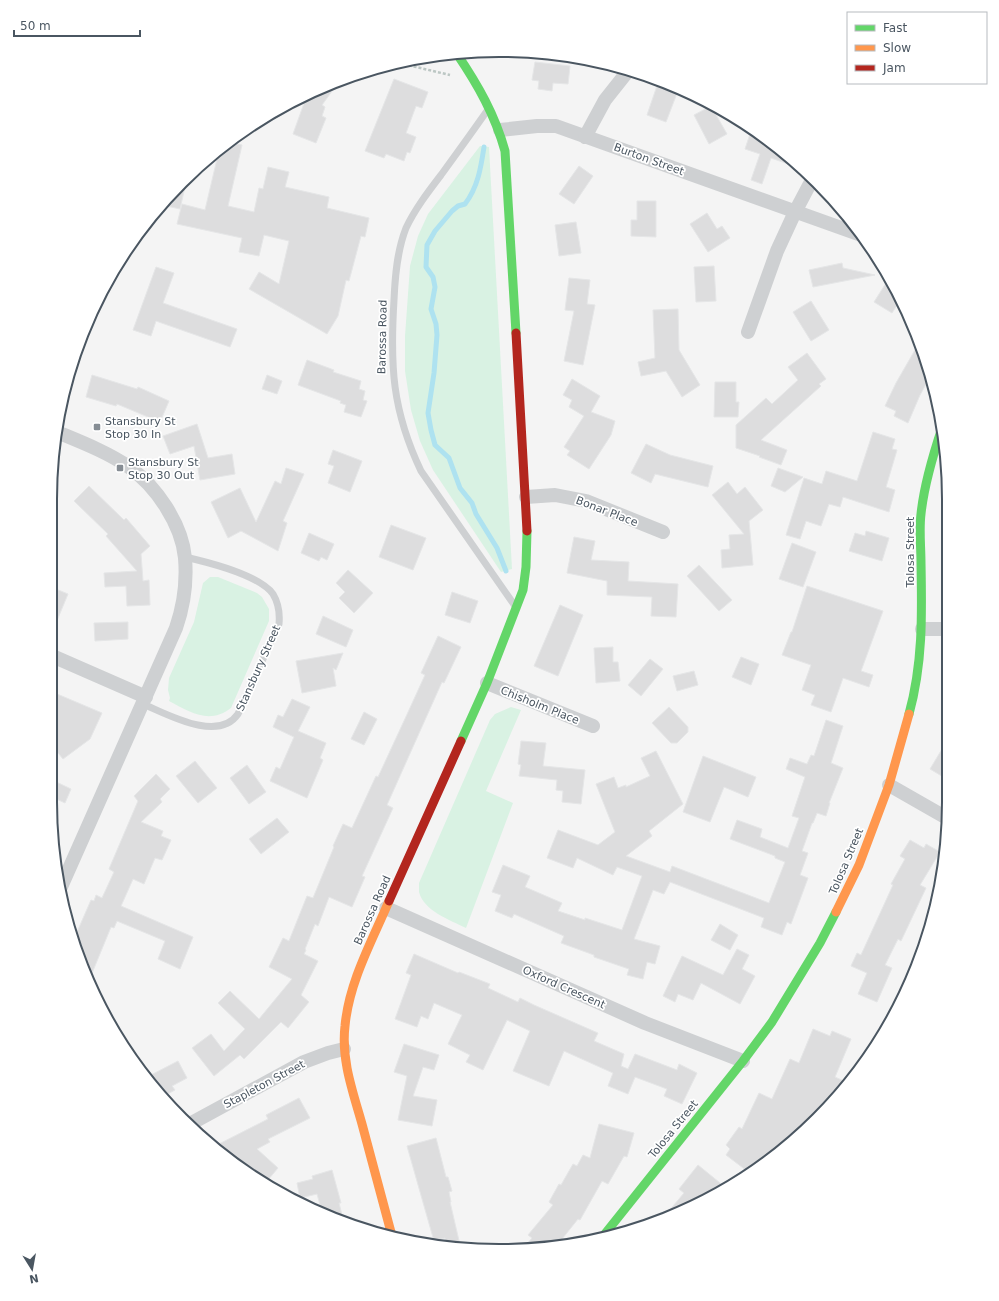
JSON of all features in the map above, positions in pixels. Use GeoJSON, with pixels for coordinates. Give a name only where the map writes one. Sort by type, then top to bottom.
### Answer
{"type":"FeatureCollection","features":[{"type":"Feature","properties":{"kind":"street","name":"Barossa Road"},"geometry":{"type":"LineString","coordinates":[[390,1230],[347,1070],[344,1049],[344,1025],[348,1003],[362,962],[487,683],[523,590],[526,576],[526,497],[505,151],[500,130],[461,59]]}},
{"type":"Feature","properties":{"kind":"street"},"geometry":{"type":"LineString","coordinates":[[586,137],[609,95],[625,75]]}},
{"type":"Feature","properties":{"kind":"street","name":"Burton Street"},"geometry":{"type":"LineString","coordinates":[[500,130],[537,126],[556,126],[852,232]]}},
{"type":"Feature","properties":{"kind":"street"},"geometry":{"type":"LineString","coordinates":[[748,332],[777,251],[809,185]]}},
{"type":"Feature","properties":{"kind":"street"},"geometry":{"type":"LineString","coordinates":[[62,434],[109,455],[128,466],[145,479],[160,497],[180,537],[185,557],[186,579],[184,598],[176,628],[64,879]]}},
{"type":"Feature","properties":{"kind":"street","name":"Tolosa Street"},"geometry":{"type":"LineString","coordinates":[[608,1230],[743,1061],[772,1022],[820,943],[859,865],[889,785],[915,693],[920,662],[922,630],[921,514],[931,464],[938,441]]}},
{"type":"Feature","properties":{"kind":"street","name":"Bonar Place"},"geometry":{"type":"LineString","coordinates":[[526,497],[555,495],[581,500],[663,532]]}},
{"type":"Feature","properties":{"kind":"street"},"geometry":{"type":"LineString","coordinates":[[922,630],[942,629]]}},
{"type":"Feature","properties":{"kind":"street"},"geometry":{"type":"LineString","coordinates":[[57,658],[144,701]]}},
{"type":"Feature","properties":{"kind":"street","name":"Chisholm Place"},"geometry":{"type":"LineString","coordinates":[[487,683],[593,726]]}},
{"type":"Feature","properties":{"kind":"street"},"geometry":{"type":"LineString","coordinates":[[889,785],[942,815]]}},
{"type":"Feature","properties":{"kind":"street","name":"Oxford Crescent"},"geometry":{"type":"LineString","coordinates":[[386,908],[645,1023],[743,1061]]}},
{"type":"Feature","properties":{"kind":"street","name":"Stapleton Street"},"geometry":{"type":"LineString","coordinates":[[195,1121],[304,1062],[328,1052],[344,1049]]}},
{"type":"Feature","properties":{"kind":"lane","name":"Barossa Road"},"geometry":{"type":"LineString","coordinates":[[489,108],[421,202],[406,229],[396,265],[392,330],[392,365],[399,413],[412,452],[421,471],[516,608]]}},
{"type":"Feature","properties":{"kind":"lane","name":"Stansbury Street"},"geometry":{"type":"LineString","coordinates":[[144,701],[192,724],[209,726],[230,723],[238,714],[279,624],[279,608],[277,601],[265,586],[216,564],[185,557]]}},
{"type":"Feature","properties":{"kind":"path"},"geometry":{"type":"LineString","coordinates":[[412,66],[448,75],[470,73]]}},
{"type":"Feature","properties":{"kind":"green space"},"geometry":{"type":"Polygon","coordinates":[[[480,146],[489,147],[512,569],[501,572],[433,470],[420,441],[411,410],[405,371],[405,336],[410,266],[418,236],[428,214],[480,146]]]}},
{"type":"Feature","properties":{"kind":"green space"},"geometry":{"type":"Polygon","coordinates":[[[210,577],[218,577],[257,593],[262,597],[269,609],[269,621],[231,708],[215,716],[192,713],[169,701],[170,698],[168,690],[169,678],[194,622],[203,583],[210,577]]]}},
{"type":"Feature","properties":{"kind":"green space"},"geometry":{"type":"Polygon","coordinates":[[[511,707],[521,710],[486,791],[513,803],[466,928],[438,914],[426,905],[419,892],[419,883],[490,720],[495,714],[511,707]]]}},
{"type":"Feature","properties":{"kind":"building"},"geometry":{"type":"Polygon","coordinates":[[[535,62],[570,66],[568,84],[553,83],[552,91],[538,89],[539,81],[532,80],[535,62]]]}},
{"type":"Feature","properties":{"kind":"building"},"geometry":{"type":"Polygon","coordinates":[[[394,79],[428,92],[422,108],[416,106],[406,133],[416,137],[410,153],[407,152],[404,161],[386,154],[384,158],[365,151],[394,79]]]}},
{"type":"Feature","properties":{"kind":"building"},"geometry":{"type":"Polygon","coordinates":[[[657,86],[677,94],[666,122],[647,115],[657,86]]]}},
{"type":"Feature","properties":{"kind":"building"},"geometry":{"type":"Polygon","coordinates":[[[333,90],[322,105],[325,107],[322,116],[326,118],[316,143],[293,134],[304,103],[333,90]]]}},
{"type":"Feature","properties":{"kind":"building"},"geometry":{"type":"Polygon","coordinates":[[[706,109],[715,113],[727,134],[709,144],[694,115],[706,109]]]}},
{"type":"Feature","properties":{"kind":"building"},"geometry":{"type":"Polygon","coordinates":[[[750,135],[769,148],[787,164],[771,158],[762,184],[751,180],[760,154],[745,149],[750,135]]]}},
{"type":"Feature","properties":{"kind":"building"},"geometry":{"type":"Polygon","coordinates":[[[237,144],[242,145],[228,206],[254,212],[259,188],[263,189],[268,167],[289,172],[285,187],[329,197],[327,208],[369,218],[365,237],[361,236],[349,281],[346,280],[338,316],[327,334],[249,289],[259,272],[279,284],[289,241],[264,235],[259,256],[239,252],[242,238],[177,224],[182,204],[205,210],[217,159],[237,144]]]}},
{"type":"Feature","properties":{"kind":"building"},"geometry":{"type":"Polygon","coordinates":[[[579,166],[593,176],[574,204],[559,194],[579,166]]]}},
{"type":"Feature","properties":{"kind":"building"},"geometry":{"type":"Polygon","coordinates":[[[184,190],[180,209],[168,206],[184,190]]]}},
{"type":"Feature","properties":{"kind":"building"},"geometry":{"type":"Polygon","coordinates":[[[637,201],[656,201],[656,237],[631,236],[631,220],[637,220],[637,201]]]}},
{"type":"Feature","properties":{"kind":"building"},"geometry":{"type":"Polygon","coordinates":[[[707,213],[717,229],[722,226],[730,238],[708,252],[690,224],[707,213]]]}},
{"type":"Feature","properties":{"kind":"building"},"geometry":{"type":"Polygon","coordinates":[[[576,222],[581,253],[559,256],[555,225],[576,222]]]}},
{"type":"Feature","properties":{"kind":"building"},"geometry":{"type":"Polygon","coordinates":[[[842,263],[843,268],[875,275],[813,287],[809,270],[842,263]]]}},
{"type":"Feature","properties":{"kind":"building"},"geometry":{"type":"Polygon","coordinates":[[[714,266],[716,301],[696,302],[694,267],[714,266]]]}},
{"type":"Feature","properties":{"kind":"building"},"geometry":{"type":"Polygon","coordinates":[[[156,267],[174,273],[163,303],[237,329],[230,347],[156,321],[151,336],[133,330],[156,267]]]}},
{"type":"Feature","properties":{"kind":"building"},"geometry":{"type":"Polygon","coordinates":[[[569,278],[590,280],[587,304],[595,305],[583,365],[564,361],[574,311],[565,310],[569,278]]]}},
{"type":"Feature","properties":{"kind":"building"},"geometry":{"type":"Polygon","coordinates":[[[886,284],[897,306],[892,313],[874,302],[886,284]]]}},
{"type":"Feature","properties":{"kind":"building"},"geometry":{"type":"Polygon","coordinates":[[[811,301],[829,330],[811,341],[793,312],[811,301]]]}},
{"type":"Feature","properties":{"kind":"building"},"geometry":{"type":"Polygon","coordinates":[[[678,309],[679,350],[700,385],[682,397],[666,371],[641,376],[638,362],[655,358],[653,310],[678,309]]]}},
{"type":"Feature","properties":{"kind":"building"},"geometry":{"type":"Polygon","coordinates":[[[916,349],[927,383],[908,423],[894,416],[896,411],[885,406],[916,349]]]}},
{"type":"Feature","properties":{"kind":"building"},"geometry":{"type":"Polygon","coordinates":[[[807,353],[826,379],[819,384],[821,386],[761,440],[787,450],[781,465],[736,448],[736,425],[766,398],[772,404],[798,380],[788,367],[807,353]]]}},
{"type":"Feature","properties":{"kind":"building"},"geometry":{"type":"Polygon","coordinates":[[[307,360],[334,370],[333,372],[361,381],[359,389],[365,391],[363,400],[367,401],[361,417],[344,412],[346,405],[340,403],[341,401],[298,385],[307,360]]]}},
{"type":"Feature","properties":{"kind":"building"},"geometry":{"type":"Polygon","coordinates":[[[92,375],[137,389],[138,387],[169,401],[160,422],[117,404],[116,406],[86,397],[92,375]]]}},
{"type":"Feature","properties":{"kind":"building"},"geometry":{"type":"Polygon","coordinates":[[[267,375],[282,381],[277,394],[262,389],[267,375]]]}},
{"type":"Feature","properties":{"kind":"building"},"geometry":{"type":"Polygon","coordinates":[[[572,379],[600,396],[591,412],[615,421],[611,435],[589,469],[567,455],[570,451],[564,447],[584,416],[569,407],[572,400],[563,395],[572,379]]]}},
{"type":"Feature","properties":{"kind":"building"},"geometry":{"type":"Polygon","coordinates":[[[715,382],[736,382],[736,402],[739,402],[738,417],[714,417],[715,382]]]}},
{"type":"Feature","properties":{"kind":"building"},"geometry":{"type":"Polygon","coordinates":[[[197,424],[208,458],[232,454],[235,474],[200,480],[194,446],[170,454],[163,436],[197,424]]]}},
{"type":"Feature","properties":{"kind":"building"},"geometry":{"type":"Polygon","coordinates":[[[873,432],[895,439],[892,449],[897,450],[886,487],[895,490],[889,512],[843,497],[840,507],[829,504],[821,526],[806,521],[800,539],[786,535],[804,478],[822,484],[826,471],[857,481],[873,432]]]}},
{"type":"Feature","properties":{"kind":"building"},"geometry":{"type":"Polygon","coordinates":[[[646,444],[670,455],[713,466],[708,487],[655,474],[651,483],[631,473],[646,444]]]}},
{"type":"Feature","properties":{"kind":"building"},"geometry":{"type":"Polygon","coordinates":[[[333,450],[362,461],[350,492],[328,483],[334,466],[328,464],[333,450]]]}},
{"type":"Feature","properties":{"kind":"building"},"geometry":{"type":"Polygon","coordinates":[[[286,468],[304,474],[283,521],[287,523],[278,551],[241,531],[228,538],[211,502],[240,488],[256,522],[275,481],[281,484],[286,468]]]}},
{"type":"Feature","properties":{"kind":"building"},"geometry":{"type":"Polygon","coordinates":[[[778,468],[803,477],[785,492],[771,486],[778,468]]]}},
{"type":"Feature","properties":{"kind":"building"},"geometry":{"type":"Polygon","coordinates":[[[728,482],[737,494],[745,487],[763,510],[749,521],[753,565],[722,568],[721,550],[730,549],[729,535],[744,534],[712,495],[728,482]]]}},
{"type":"Feature","properties":{"kind":"building"},"geometry":{"type":"Polygon","coordinates":[[[89,486],[124,520],[126,518],[150,546],[141,554],[143,581],[149,580],[150,605],[127,606],[126,586],[105,587],[104,573],[137,571],[106,536],[108,534],[74,501],[89,486]]]}},
{"type":"Feature","properties":{"kind":"building"},"geometry":{"type":"Polygon","coordinates":[[[391,525],[426,538],[413,570],[379,557],[391,525]]]}},
{"type":"Feature","properties":{"kind":"building"},"geometry":{"type":"Polygon","coordinates":[[[866,531],[889,538],[882,561],[849,551],[855,533],[865,536],[866,531]]]}},
{"type":"Feature","properties":{"kind":"building"},"geometry":{"type":"Polygon","coordinates":[[[309,533],[334,544],[327,560],[321,557],[319,561],[301,553],[309,533]]]}},
{"type":"Feature","properties":{"kind":"building"},"geometry":{"type":"Polygon","coordinates":[[[574,537],[595,541],[591,560],[629,562],[628,581],[678,584],[676,617],[651,616],[652,597],[607,595],[607,581],[567,573],[574,537]]]}},
{"type":"Feature","properties":{"kind":"building"},"geometry":{"type":"Polygon","coordinates":[[[792,543],[816,552],[803,587],[779,579],[792,543]]]}},
{"type":"Feature","properties":{"kind":"building"},"geometry":{"type":"Polygon","coordinates":[[[699,565],[732,600],[719,611],[687,576],[699,565]]]}},
{"type":"Feature","properties":{"kind":"building"},"geometry":{"type":"Polygon","coordinates":[[[348,570],[373,593],[354,613],[339,598],[345,592],[336,583],[348,570]]]}},
{"type":"Feature","properties":{"kind":"building"},"geometry":{"type":"Polygon","coordinates":[[[807,586],[883,611],[861,671],[873,675],[869,687],[843,678],[831,712],[811,705],[815,695],[802,690],[811,665],[782,655],[792,632],[807,586]]]}},
{"type":"Feature","properties":{"kind":"building"},"geometry":{"type":"Polygon","coordinates":[[[57,589],[68,594],[57,621],[57,589]]]}},
{"type":"Feature","properties":{"kind":"building"},"geometry":{"type":"Polygon","coordinates":[[[452,592],[478,601],[470,623],[445,615],[452,592]]]}},
{"type":"Feature","properties":{"kind":"building"},"geometry":{"type":"Polygon","coordinates":[[[560,605],[583,615],[558,676],[534,666],[560,605]]]}},
{"type":"Feature","properties":{"kind":"building"},"geometry":{"type":"Polygon","coordinates":[[[323,616],[353,630],[346,647],[316,634],[323,616]]]}},
{"type":"Feature","properties":{"kind":"building"},"geometry":{"type":"Polygon","coordinates":[[[128,622],[128,639],[95,641],[94,623],[128,622]]]}},
{"type":"Feature","properties":{"kind":"building"},"geometry":{"type":"Polygon","coordinates":[[[438,636],[461,647],[444,683],[442,682],[387,805],[393,808],[362,876],[365,877],[352,907],[329,897],[318,926],[315,924],[304,954],[318,961],[301,995],[309,1002],[288,1028],[281,1022],[244,1059],[240,1055],[214,1076],[192,1048],[211,1034],[224,1051],[245,1029],[218,1003],[230,991],[259,1019],[292,979],[269,967],[283,938],[289,941],[307,896],[313,898],[343,824],[352,828],[376,776],[378,777],[425,675],[421,673],[438,636]]]}},
{"type":"Feature","properties":{"kind":"building"},"geometry":{"type":"Polygon","coordinates":[[[613,647],[613,662],[618,662],[620,681],[596,683],[594,648],[613,647]]]}},
{"type":"Feature","properties":{"kind":"building"},"geometry":{"type":"Polygon","coordinates":[[[343,653],[336,670],[333,668],[336,686],[302,693],[296,661],[343,653]]]}},
{"type":"Feature","properties":{"kind":"building"},"geometry":{"type":"Polygon","coordinates":[[[741,657],[759,664],[751,685],[732,677],[741,657]]]}},
{"type":"Feature","properties":{"kind":"building"},"geometry":{"type":"Polygon","coordinates":[[[650,659],[663,669],[641,696],[628,685],[650,659]]]}},
{"type":"Feature","properties":{"kind":"building"},"geometry":{"type":"Polygon","coordinates":[[[694,671],[698,685],[677,691],[673,676],[694,671]]]}},
{"type":"Feature","properties":{"kind":"building"},"geometry":{"type":"Polygon","coordinates":[[[57,694],[102,713],[90,739],[63,759],[57,752],[57,694]]]}},
{"type":"Feature","properties":{"kind":"building"},"geometry":{"type":"Polygon","coordinates":[[[292,699],[310,707],[298,731],[326,743],[320,758],[323,760],[307,798],[270,781],[276,767],[280,769],[294,737],[273,727],[278,715],[283,717],[292,699]]]}},
{"type":"Feature","properties":{"kind":"building"},"geometry":{"type":"Polygon","coordinates":[[[669,707],[688,727],[688,732],[677,743],[671,743],[652,723],[669,707]]]}},
{"type":"Feature","properties":{"kind":"building"},"geometry":{"type":"Polygon","coordinates":[[[364,712],[377,719],[364,745],[351,739],[364,712]]]}},
{"type":"Feature","properties":{"kind":"building"},"geometry":{"type":"Polygon","coordinates":[[[826,720],[843,726],[831,763],[843,768],[829,803],[826,816],[817,813],[812,823],[802,851],[808,853],[800,875],[808,878],[791,924],[787,922],[782,935],[761,927],[764,918],[670,882],[664,894],[653,890],[634,939],[660,946],[655,964],[647,962],[643,979],[627,975],[629,969],[594,957],[594,955],[561,943],[564,936],[514,914],[512,918],[495,911],[501,895],[492,892],[503,865],[530,876],[525,887],[562,903],[558,911],[622,930],[642,876],[617,867],[613,875],[577,858],[573,868],[547,858],[558,830],[598,845],[615,832],[596,784],[614,777],[618,788],[626,785],[626,787],[650,776],[641,758],[656,751],[683,804],[649,831],[652,836],[626,856],[670,872],[672,866],[769,903],[785,862],[775,858],[775,856],[730,839],[737,820],[762,829],[760,837],[788,848],[799,818],[792,816],[805,777],[786,769],[790,758],[807,764],[811,755],[814,756],[826,720]]]}},
{"type":"Feature","properties":{"kind":"building"},"geometry":{"type":"Polygon","coordinates":[[[521,741],[546,743],[543,766],[585,770],[581,804],[562,802],[563,791],[556,790],[557,780],[519,776],[521,765],[518,764],[521,741]]]}},
{"type":"Feature","properties":{"kind":"building"},"geometry":{"type":"Polygon","coordinates":[[[942,749],[942,776],[930,769],[942,749]]]}},
{"type":"Feature","properties":{"kind":"building"},"geometry":{"type":"Polygon","coordinates":[[[703,756],[756,777],[748,797],[724,787],[710,822],[683,812],[703,756]]]}},
{"type":"Feature","properties":{"kind":"building"},"geometry":{"type":"Polygon","coordinates":[[[195,761],[217,788],[198,803],[176,776],[195,761]]]}},
{"type":"Feature","properties":{"kind":"building"},"geometry":{"type":"Polygon","coordinates":[[[247,765],[266,792],[249,804],[230,778],[247,765]]]}},
{"type":"Feature","properties":{"kind":"building"},"geometry":{"type":"Polygon","coordinates":[[[156,774],[170,789],[160,799],[162,802],[141,822],[163,831],[161,836],[171,840],[162,860],[155,858],[144,884],[133,879],[121,906],[193,937],[180,969],[158,959],[165,941],[117,921],[114,928],[111,927],[92,973],[77,933],[91,900],[94,901],[96,895],[102,898],[114,872],[109,869],[138,801],[134,796],[156,774]]]}},
{"type":"Feature","properties":{"kind":"building"},"geometry":{"type":"Polygon","coordinates":[[[57,782],[71,789],[65,803],[57,799],[57,782]]]}},
{"type":"Feature","properties":{"kind":"building"},"geometry":{"type":"Polygon","coordinates":[[[277,818],[289,832],[261,854],[249,839],[277,818]]]}},
{"type":"Feature","properties":{"kind":"building"},"geometry":{"type":"Polygon","coordinates":[[[910,840],[924,848],[926,844],[939,851],[938,855],[920,885],[926,888],[901,941],[898,939],[885,965],[892,968],[877,1002],[858,994],[867,973],[851,966],[857,953],[861,955],[893,885],[891,884],[905,859],[900,856],[910,840]]]}},
{"type":"Feature","properties":{"kind":"building"},"geometry":{"type":"Polygon","coordinates":[[[720,924],[738,935],[730,950],[711,940],[720,924]]]}},
{"type":"Feature","properties":{"kind":"building"},"geometry":{"type":"Polygon","coordinates":[[[737,949],[749,955],[742,969],[755,976],[740,1004],[701,983],[693,1000],[678,994],[675,1002],[663,996],[682,956],[723,975],[737,949]]]}},
{"type":"Feature","properties":{"kind":"building"},"geometry":{"type":"Polygon","coordinates":[[[414,954],[458,973],[459,972],[490,984],[488,988],[518,1002],[520,998],[598,1033],[594,1041],[624,1054],[621,1066],[628,1069],[635,1054],[677,1070],[679,1064],[697,1073],[682,1104],[664,1096],[667,1089],[635,1077],[628,1094],[608,1086],[613,1073],[564,1051],[549,1086],[513,1071],[530,1031],[507,1020],[483,1070],[466,1062],[470,1055],[448,1044],[462,1015],[434,1003],[428,1019],[421,1016],[417,1027],[395,1019],[411,975],[406,973],[414,954]]]}},
{"type":"Feature","properties":{"kind":"building"},"geometry":{"type":"Polygon","coordinates":[[[813,1029],[830,1036],[832,1031],[851,1039],[835,1077],[843,1081],[791,1134],[769,1153],[745,1169],[726,1155],[730,1149],[726,1145],[739,1127],[742,1129],[759,1093],[772,1099],[790,1059],[799,1063],[813,1029]]]}},
{"type":"Feature","properties":{"kind":"building"},"geometry":{"type":"Polygon","coordinates":[[[404,1044],[439,1055],[434,1070],[423,1067],[413,1096],[437,1100],[432,1126],[398,1120],[407,1076],[394,1072],[404,1044]]]}},
{"type":"Feature","properties":{"kind":"building"},"geometry":{"type":"Polygon","coordinates":[[[178,1061],[187,1078],[172,1086],[175,1090],[168,1094],[151,1075],[178,1061]]]}},
{"type":"Feature","properties":{"kind":"building"},"geometry":{"type":"Polygon","coordinates":[[[299,1098],[310,1118],[268,1139],[270,1142],[257,1149],[278,1168],[269,1179],[230,1153],[219,1144],[268,1119],[266,1115],[299,1098]]]}},
{"type":"Feature","properties":{"kind":"building"},"geometry":{"type":"Polygon","coordinates":[[[599,1124],[634,1133],[627,1157],[624,1156],[608,1184],[602,1181],[580,1220],[578,1219],[562,1239],[528,1243],[532,1238],[528,1235],[553,1205],[549,1202],[573,1164],[577,1166],[583,1155],[590,1158],[599,1124]]]}},
{"type":"Feature","properties":{"kind":"building"},"geometry":{"type":"Polygon","coordinates":[[[436,1138],[446,1177],[448,1177],[452,1191],[449,1192],[450,1202],[459,1242],[445,1240],[445,1238],[439,1240],[433,1238],[407,1146],[436,1138]]]}},
{"type":"Feature","properties":{"kind":"building"},"geometry":{"type":"Polygon","coordinates":[[[698,1165],[722,1184],[670,1209],[684,1193],[679,1189],[698,1165]]]}},
{"type":"Feature","properties":{"kind":"building"},"geometry":{"type":"Polygon","coordinates":[[[332,1170],[341,1203],[339,1203],[342,1215],[320,1205],[317,1194],[303,1197],[300,1196],[297,1183],[313,1179],[312,1176],[332,1170]]]}},
{"type":"Feature","properties":{"kind":"waterway"},"geometry":{"type":"LineString","coordinates":[[484,147],[482,162],[473,191],[465,204],[458,206],[452,211],[435,231],[427,245],[426,267],[433,277],[435,287],[431,309],[436,324],[437,335],[434,373],[428,413],[435,445],[449,458],[460,488],[472,503],[476,514],[497,548],[506,571]]}},
{"type":"Feature","properties":{"kind":"traffic: fast"},"geometry":{"type":"LineString","coordinates":[[460,59],[472,77],[491,113],[505,151],[516,333]]}},
{"type":"Feature","properties":{"kind":"traffic: fast"},"geometry":{"type":"LineString","coordinates":[[909,714],[914,695],[921,639],[921,514],[929,470],[938,441]]}},
{"type":"Feature","properties":{"kind":"traffic: fast"},"geometry":{"type":"LineString","coordinates":[[461,741],[487,683],[523,590],[526,567],[527,531]]}},
{"type":"Feature","properties":{"kind":"traffic: fast"},"geometry":{"type":"LineString","coordinates":[[608,1230],[743,1061],[772,1022],[820,943],[836,912]]}},
{"type":"Feature","properties":{"kind":"traffic: slow"},"geometry":{"type":"LineString","coordinates":[[836,912],[859,865],[889,785],[909,714]]}},
{"type":"Feature","properties":{"kind":"traffic: slow"},"geometry":{"type":"LineString","coordinates":[[389,901],[356,978],[347,1010],[344,1039],[346,1064],[390,1230]]}},
{"type":"Feature","properties":{"kind":"traffic: jam"},"geometry":{"type":"LineString","coordinates":[[516,333],[527,531]]}},
{"type":"Feature","properties":{"kind":"traffic: jam"},"geometry":{"type":"LineString","coordinates":[[389,901],[461,741]]}},
{"type":"Feature","properties":{"kind":"place","name":"Stansbury St Stop 30 In"},"geometry":{"type":"Point","coordinates":[97,427]}},
{"type":"Feature","properties":{"kind":"place","name":"Stansbury St Stop 30 Out"},"geometry":{"type":"Point","coordinates":[120,468]}}]}
